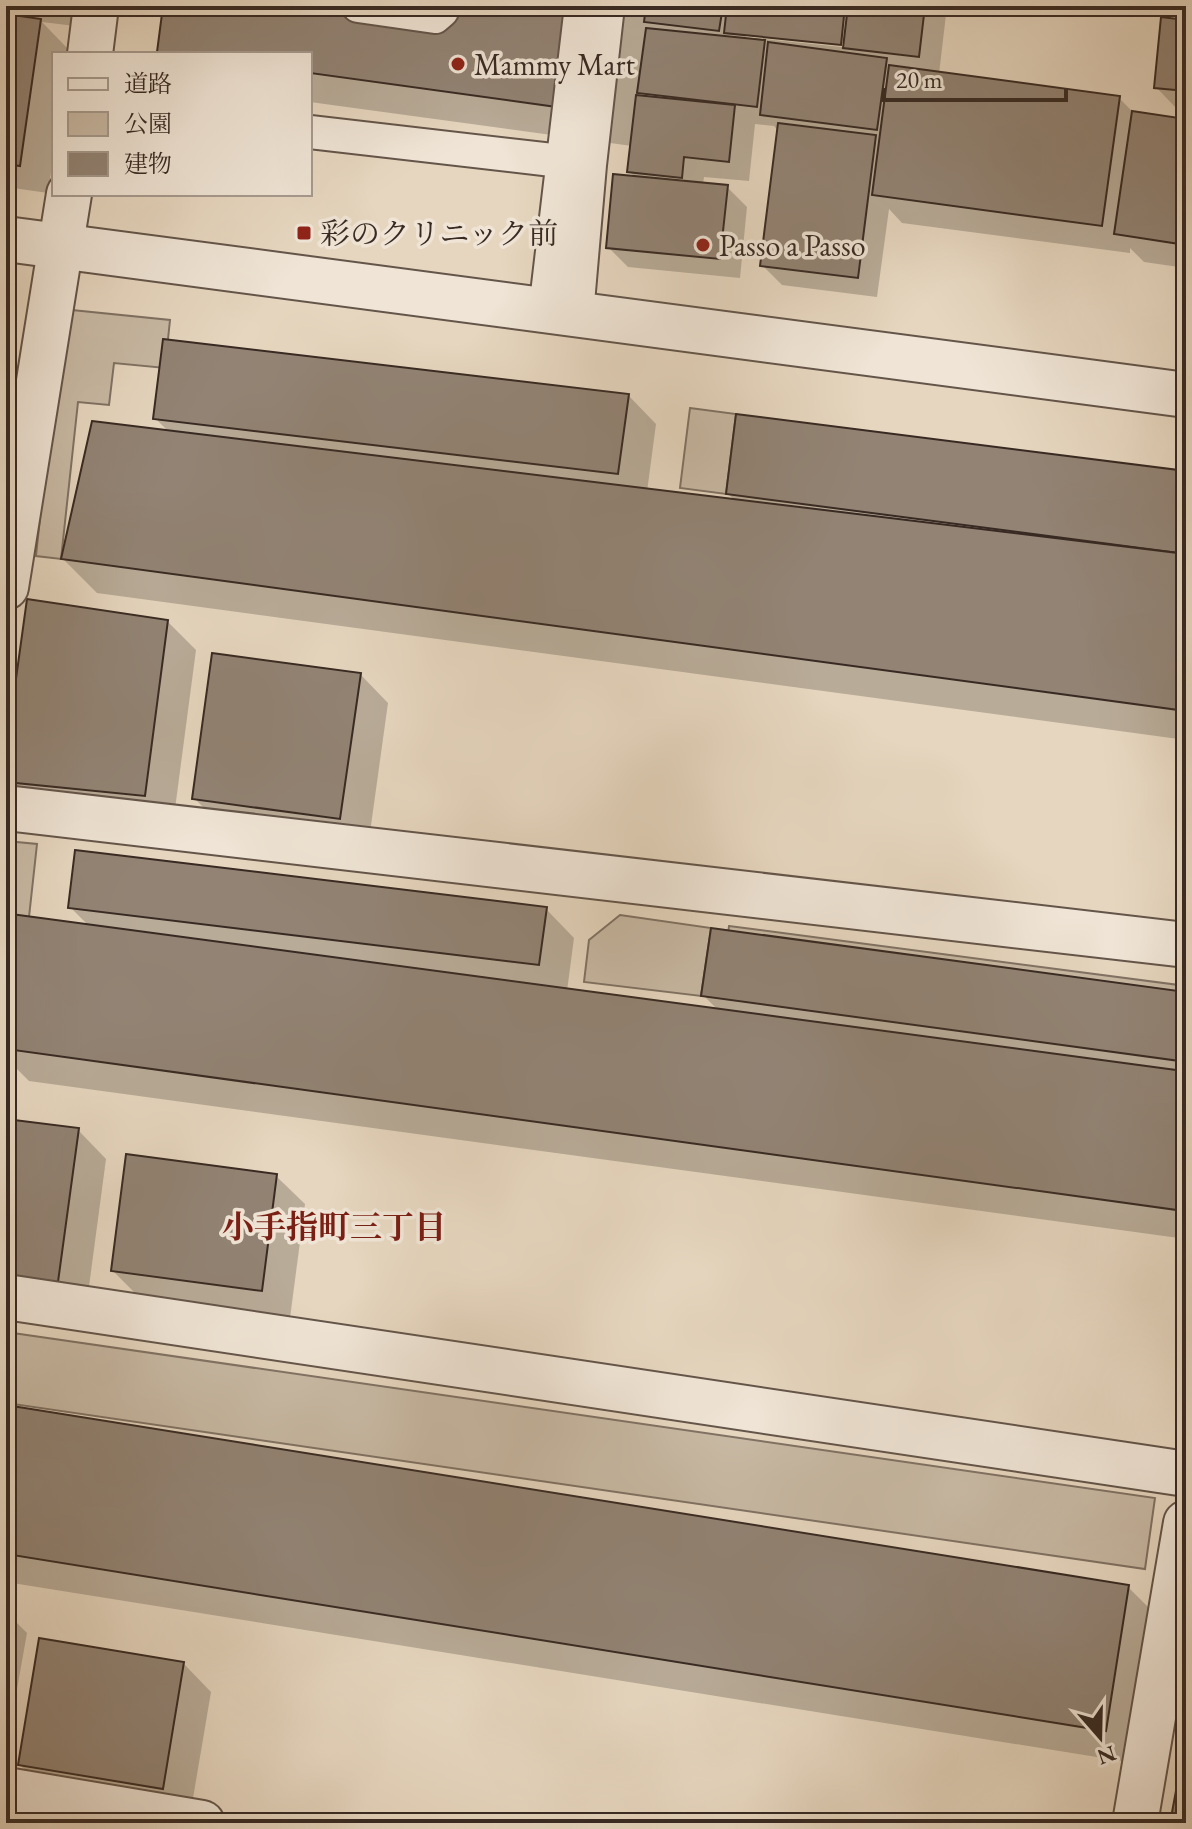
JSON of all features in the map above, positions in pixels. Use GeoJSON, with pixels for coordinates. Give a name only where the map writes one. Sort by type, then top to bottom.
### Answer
{"type":"FeatureCollection","features":[{"type":"Feature","properties":{"kind":"street"},"geometry":{"type":"LineString","coordinates":[[90,52],[96,6]]}},
{"type":"Feature","properties":{"kind":"street"},"geometry":{"type":"LineString","coordinates":[[6,587],[69,196]]}},
{"type":"Feature","properties":{"kind":"street"},"geometry":{"type":"LineString","coordinates":[[6,239],[1186,395]]}},
{"type":"Feature","properties":{"kind":"street"},"geometry":{"type":"LineString","coordinates":[[6,808],[1186,945]]}},
{"type":"Feature","properties":{"kind":"street"},"geometry":{"type":"LineString","coordinates":[[6,1297],[1186,1474]]}},
{"type":"Feature","properties":{"kind":"street"},"geometry":{"type":"LineString","coordinates":[[1135,1823],[1186,1523]]}},
{"type":"Feature","properties":{"kind":"street"},"geometry":{"type":"LineString","coordinates":[[6,1790],[202,1823]]}},
{"type":"Feature","properties":{"kind":"lane"},"geometry":{"type":"LineString","coordinates":[[358,6],[435,17],[442,11],[442,6]]}},
{"type":"Feature","properties":{"kind":"lane"},"geometry":{"type":"LineString","coordinates":[[561,312],[561,161],[581,6]]}},
{"type":"Feature","properties":{"kind":"lane"},"geometry":{"type":"LineString","coordinates":[[561,312],[590,165],[608,6]]}},
{"type":"Feature","properties":{"kind":"lane"},"geometry":{"type":"LineString","coordinates":[[312,132],[561,161]]}},
{"type":"Feature","properties":{"kind":"green space"},"geometry":{"type":"Polygon","coordinates":[[[62,309],[170,320],[165,368],[114,363],[109,405],[78,402],[61,559],[36,556],[62,309]]]}},
{"type":"Feature","properties":{"kind":"green space"},"geometry":{"type":"Polygon","coordinates":[[[690,408],[736,414],[726,494],[680,488],[690,408]]]}},
{"type":"Feature","properties":{"kind":"green space"},"geometry":{"type":"Polygon","coordinates":[[[6,841],[37,844],[29,917],[6,961],[6,841]]]}},
{"type":"Feature","properties":{"kind":"green space"},"geometry":{"type":"Polygon","coordinates":[[[620,915],[711,928],[701,996],[584,982],[589,940],[620,915]]]}},
{"type":"Feature","properties":{"kind":"green space"},"geometry":{"type":"Polygon","coordinates":[[[729,926],[1186,986],[1186,1072],[1176,1070],[1185,1006],[728,934],[729,926]]]}},
{"type":"Feature","properties":{"kind":"green space"},"geometry":{"type":"Polygon","coordinates":[[[6,1332],[1155,1498],[1145,1569],[6,1403],[6,1332]]]}},
{"type":"Feature","properties":{"kind":"green space"},"geometry":{"type":"Polygon","coordinates":[[[1186,1594],[1186,1716],[1166,1712],[1186,1594]]]}},
{"type":"Feature","properties":{"kind":"building","name":"Mammy Mart"},"geometry":{"type":"Polygon","coordinates":[[[163,6],[614,6],[600,113],[312,73],[312,52],[157,52],[163,6]]]}},
{"type":"Feature","properties":{"kind":"building"},"geometry":{"type":"Polygon","coordinates":[[[646,6],[723,6],[719,31],[644,22],[646,6]]]}},
{"type":"Feature","properties":{"kind":"building"},"geometry":{"type":"Polygon","coordinates":[[[727,6],[845,6],[841,45],[724,33],[727,6]]]}},
{"type":"Feature","properties":{"kind":"building"},"geometry":{"type":"Polygon","coordinates":[[[848,6],[925,6],[919,57],[843,48],[848,6]]]}},
{"type":"Feature","properties":{"kind":"building"},"geometry":{"type":"Polygon","coordinates":[[[6,14],[41,19],[20,166],[6,164],[6,14]]]}},
{"type":"Feature","properties":{"kind":"building"},"geometry":{"type":"Polygon","coordinates":[[[1161,17],[1186,20],[1186,91],[1154,88],[1161,17]]]}},
{"type":"Feature","properties":{"kind":"building"},"geometry":{"type":"Polygon","coordinates":[[[646,28],[765,40],[757,107],[637,93],[646,28]]]}},
{"type":"Feature","properties":{"kind":"building"},"geometry":{"type":"Polygon","coordinates":[[[768,42],[887,58],[877,130],[760,115],[768,42]]]}},
{"type":"Feature","properties":{"kind":"building"},"geometry":{"type":"Polygon","coordinates":[[[889,65],[1120,96],[1102,226],[872,195],[889,65]]]}},
{"type":"Feature","properties":{"kind":"building"},"geometry":{"type":"Polygon","coordinates":[[[636,95],[735,105],[729,162],[684,157],[682,178],[627,172],[636,95]]]}},
{"type":"Feature","properties":{"kind":"building"},"geometry":{"type":"Polygon","coordinates":[[[1132,111],[1186,119],[1186,245],[1114,234],[1132,111]]]}},
{"type":"Feature","properties":{"kind":"building"},"geometry":{"type":"Polygon","coordinates":[[[778,123],[876,135],[858,278],[760,266],[778,123]]]}},
{"type":"Feature","properties":{"kind":"building"},"geometry":{"type":"Polygon","coordinates":[[[613,174],[728,185],[720,259],[606,248],[613,174]]]}},
{"type":"Feature","properties":{"kind":"building"},"geometry":{"type":"Polygon","coordinates":[[[163,339],[629,394],[618,474],[153,419],[163,339]]]}},
{"type":"Feature","properties":{"kind":"building"},"geometry":{"type":"Polygon","coordinates":[[[736,414],[1186,471],[1186,554],[726,494],[736,414]]]}},
{"type":"Feature","properties":{"kind":"building"},"geometry":{"type":"Polygon","coordinates":[[[92,421],[1186,554],[1186,711],[61,559],[92,421]]]}},
{"type":"Feature","properties":{"kind":"building"},"geometry":{"type":"Polygon","coordinates":[[[27,599],[168,620],[145,796],[6,782],[6,751],[27,599]]]}},
{"type":"Feature","properties":{"kind":"building"},"geometry":{"type":"Polygon","coordinates":[[[212,653],[361,673],[340,819],[192,799],[212,653]]]}},
{"type":"Feature","properties":{"kind":"building"},"geometry":{"type":"Polygon","coordinates":[[[75,850],[547,907],[539,965],[68,908],[75,850]]]}},
{"type":"Feature","properties":{"kind":"building"},"geometry":{"type":"Polygon","coordinates":[[[11,914],[1176,1070],[1186,1074],[1186,1141],[1177,1210],[6,1049],[6,953],[11,914]]]}},
{"type":"Feature","properties":{"kind":"building"},"geometry":{"type":"Polygon","coordinates":[[[711,928],[1186,992],[1180,1061],[701,996],[711,928]]]}},
{"type":"Feature","properties":{"kind":"building"},"geometry":{"type":"Polygon","coordinates":[[[6,1119],[79,1128],[58,1282],[6,1275],[6,1119]]]}},
{"type":"Feature","properties":{"kind":"building"},"geometry":{"type":"Polygon","coordinates":[[[126,1154],[277,1174],[262,1291],[111,1271],[126,1154]]]}},
{"type":"Feature","properties":{"kind":"building"},"geometry":{"type":"Polygon","coordinates":[[[6,1405],[1129,1585],[1106,1731],[6,1554],[6,1405]]]}},
{"type":"Feature","properties":{"kind":"building"},"geometry":{"type":"Polygon","coordinates":[[[39,1638],[184,1662],[163,1789],[18,1765],[39,1638]]]}},
{"type":"Feature","properties":{"kind":"building"},"geometry":{"type":"Polygon","coordinates":[[[1186,1737],[1186,1823],[1170,1823],[1186,1737]]]}},
{"type":"Feature","properties":{"kind":"place","name":"Mammy Mart"},"geometry":{"type":"Point","coordinates":[458,64]}},
{"type":"Feature","properties":{"kind":"place","name":"彩のクリニック前"},"geometry":{"type":"Point","coordinates":[304,233]}},
{"type":"Feature","properties":{"kind":"place","name":"Passo a Passo"},"geometry":{"type":"Point","coordinates":[703,245]}},
{"type":"Feature","properties":{"kind":"district","name":"小手指町三丁目"},"geometry":{"type":"Point","coordinates":[334,1227]}}]}
